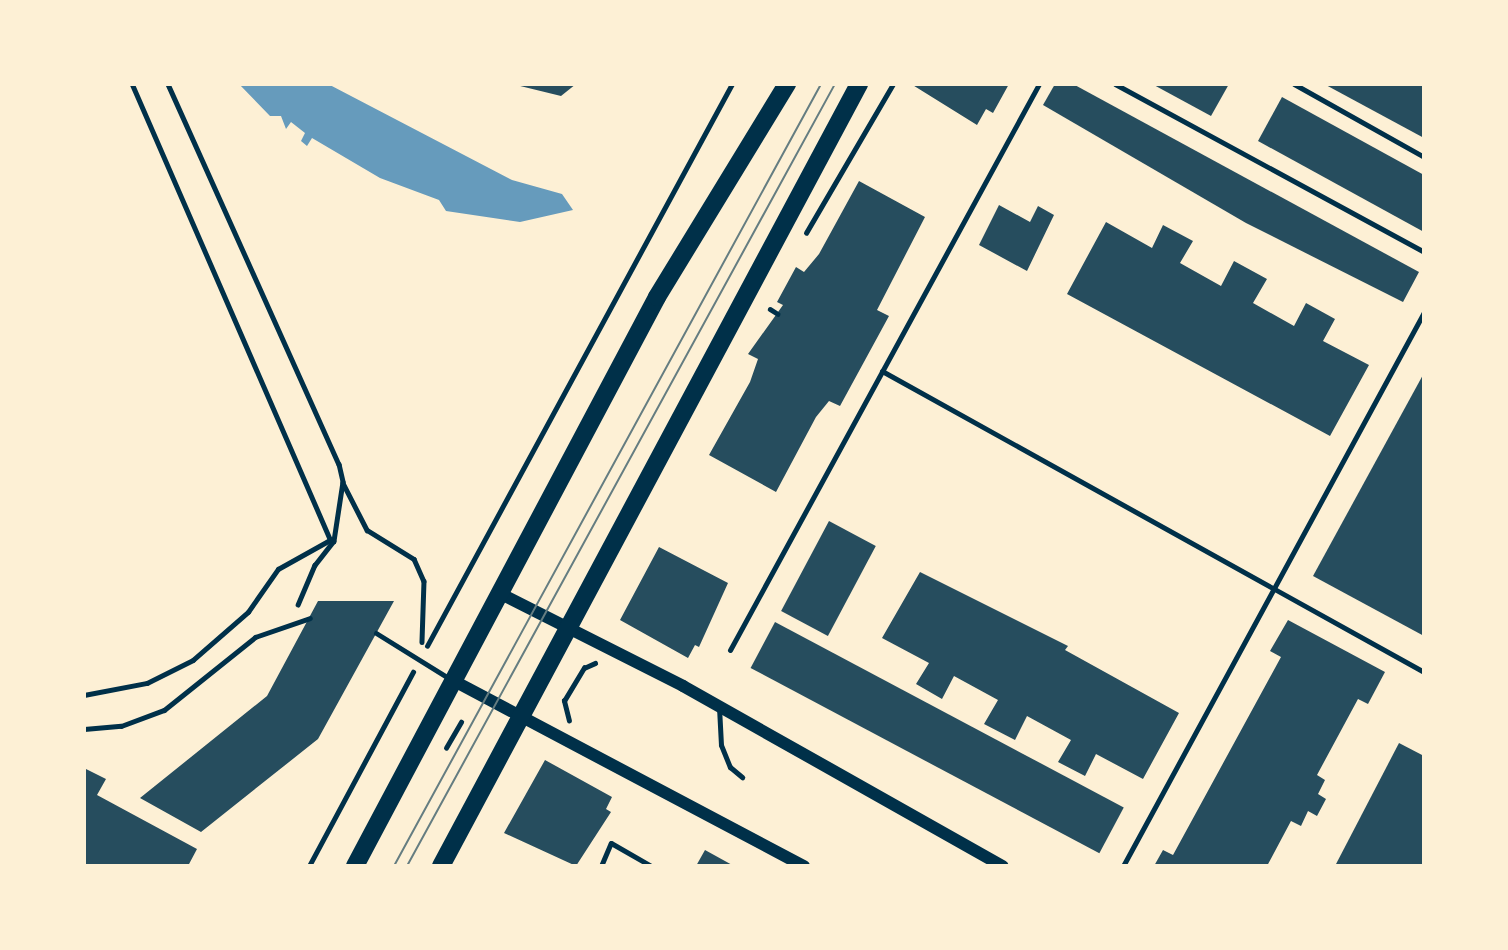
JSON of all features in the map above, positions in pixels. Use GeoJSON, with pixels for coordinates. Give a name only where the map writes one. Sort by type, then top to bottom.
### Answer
{"type":"FeatureCollection","features":[{"type":"Feature","properties":{"kind":"main road"},"geometry":{"type":"LineString","coordinates":[[355,866],[456,682],[657,297],[787,84]]}},
{"type":"Feature","properties":{"kind":"main road"},"geometry":{"type":"LineString","coordinates":[[441,866],[525,718],[564,625],[859,84]]}},
{"type":"Feature","properties":{"kind":"street"},"geometry":{"type":"LineString","coordinates":[[501,594],[719,707],[1003,866]]}},
{"type":"Feature","properties":{"kind":"street"},"geometry":{"type":"LineString","coordinates":[[456,682],[804,866]]}},
{"type":"Feature","properties":{"kind":"lane"},"geometry":{"type":"LineString","coordinates":[[730,650],[1039,84]]}},
{"type":"Feature","properties":{"kind":"lane"},"geometry":{"type":"LineString","coordinates":[[1115,84],[1424,252]]}},
{"type":"Feature","properties":{"kind":"lane"},"geometry":{"type":"LineString","coordinates":[[1294,84],[1424,157]]}},
{"type":"Feature","properties":{"kind":"lane"},"geometry":{"type":"LineString","coordinates":[[1123,866],[1424,312]]}},
{"type":"Feature","properties":{"kind":"lane"},"geometry":{"type":"LineString","coordinates":[[882,371],[1424,671]]}},
{"type":"Feature","properties":{"kind":"lane"},"geometry":{"type":"LineString","coordinates":[[84,729],[121,726],[164,710],[256,637],[292,619],[310,618]]}},
{"type":"Feature","properties":{"kind":"lane"},"geometry":{"type":"LineString","coordinates":[[376,633],[456,682]]}},
{"type":"Feature","properties":{"kind":"lane"},"geometry":{"type":"LineString","coordinates":[[719,707],[721,745],[730,767],[741,777]]}},
{"type":"Feature","properties":{"kind":"lane"},"geometry":{"type":"LineString","coordinates":[[601,866],[611,843],[651,866]]}},
{"type":"Feature","properties":{"kind":"path"},"geometry":{"type":"LineString","coordinates":[[84,695],[146,683],[193,660],[248,612],[278,569],[310,554],[330,540],[132,84]]}},
{"type":"Feature","properties":{"kind":"path"},"geometry":{"type":"LineString","coordinates":[[167,84],[343,482],[367,530],[414,559],[424,581],[420,659]]}},
{"type":"Feature","properties":{"kind":"path"},"geometry":{"type":"LineString","coordinates":[[309,866],[732,84]]}},
{"type":"Feature","properties":{"kind":"path"},"geometry":{"type":"LineString","coordinates":[[770,309],[778,314]]}},
{"type":"Feature","properties":{"kind":"path"},"geometry":{"type":"LineString","coordinates":[[292,619],[315,565],[334,541],[343,482]]}},
{"type":"Feature","properties":{"kind":"path"},"geometry":{"type":"LineString","coordinates":[[310,554],[315,565]]}},
{"type":"Feature","properties":{"kind":"path"},"geometry":{"type":"LineString","coordinates":[[569,722],[564,701],[584,668],[606,663]]}},
{"type":"Feature","properties":{"kind":"path"},"geometry":{"type":"LineString","coordinates":[[446,748],[461,722]]}},
{"type":"Feature","properties":{"kind":"water"},"geometry":{"type":"Polygon","coordinates":[[[239,84],[328,84],[512,180],[562,194],[573,210],[520,222],[446,211],[439,200],[380,178],[312,138],[307,146],[301,141],[305,133],[291,122],[286,129],[281,116],[270,116],[239,84]]]}},
{"type":"Feature","properties":{"kind":"building"},"geometry":{"type":"Polygon","coordinates":[[[512,84],[576,84],[561,96],[512,84]]]}},
{"type":"Feature","properties":{"kind":"building"},"geometry":{"type":"Polygon","coordinates":[[[911,84],[1009,84],[993,113],[986,109],[977,125],[911,84]]]}},
{"type":"Feature","properties":{"kind":"building"},"geometry":{"type":"Polygon","coordinates":[[[1055,84],[1073,84],[1419,272],[1403,302],[1246,223],[1043,105],[1055,84]]]}},
{"type":"Feature","properties":{"kind":"building"},"geometry":{"type":"Polygon","coordinates":[[[1152,84],[1229,84],[1211,116],[1152,84]]]}},
{"type":"Feature","properties":{"kind":"building"},"geometry":{"type":"Polygon","coordinates":[[[1324,84],[1424,84],[1424,138],[1324,84]]]}},
{"type":"Feature","properties":{"kind":"building"},"geometry":{"type":"Polygon","coordinates":[[[1282,97],[1424,175],[1424,232],[1258,141],[1282,97]]]}},
{"type":"Feature","properties":{"kind":"building"},"geometry":{"type":"Polygon","coordinates":[[[859,181],[925,217],[877,310],[889,316],[840,406],[829,401],[816,417],[776,492],[709,455],[750,382],[758,359],[748,354],[783,305],[777,302],[796,267],[804,272],[819,254],[859,181]]]}},
{"type":"Feature","properties":{"kind":"building"},"geometry":{"type":"Polygon","coordinates":[[[999,205],[1030,222],[1038,206],[1054,215],[1027,271],[979,245],[999,205]]]}},
{"type":"Feature","properties":{"kind":"building"},"geometry":{"type":"Polygon","coordinates":[[[1106,222],[1152,248],[1163,225],[1193,241],[1180,263],[1221,286],[1234,261],[1267,279],[1253,303],[1294,326],[1306,303],[1335,319],[1323,341],[1369,365],[1330,436],[1067,294],[1106,222]]]}},
{"type":"Feature","properties":{"kind":"building"},"geometry":{"type":"Polygon","coordinates":[[[1424,373],[1424,636],[1313,576],[1424,373]]]}},
{"type":"Feature","properties":{"kind":"building"},"geometry":{"type":"Polygon","coordinates":[[[829,521],[876,546],[828,636],[781,611],[829,521]]]}},
{"type":"Feature","properties":{"kind":"building"},"geometry":{"type":"Polygon","coordinates":[[[659,547],[728,583],[699,647],[695,645],[688,658],[620,620],[659,547]]]}},
{"type":"Feature","properties":{"kind":"building"},"geometry":{"type":"Polygon","coordinates":[[[920,572],[1068,646],[1065,650],[1179,713],[1143,779],[1096,754],[1085,776],[1058,762],[1071,740],[1027,716],[1015,740],[984,724],[998,700],[954,676],[942,699],[916,684],[929,663],[882,638],[920,572]]]}},
{"type":"Feature","properties":{"kind":"building"},"geometry":{"type":"Polygon","coordinates":[[[318,601],[394,601],[318,739],[201,832],[140,798],[267,696],[318,601]]]}},
{"type":"Feature","properties":{"kind":"building"},"geometry":{"type":"Polygon","coordinates":[[[1288,620],[1385,672],[1368,704],[1358,699],[1317,775],[1325,780],[1318,794],[1326,799],[1317,816],[1308,811],[1301,826],[1291,821],[1267,866],[1154,866],[1163,850],[1173,855],[1281,657],[1270,651],[1288,620]]]}},
{"type":"Feature","properties":{"kind":"building"},"geometry":{"type":"Polygon","coordinates":[[[775,622],[1124,807],[1099,853],[751,668],[775,622]]]}},
{"type":"Feature","properties":{"kind":"building"},"geometry":{"type":"Polygon","coordinates":[[[1399,743],[1424,756],[1424,866],[1335,866],[1399,743]]]}},
{"type":"Feature","properties":{"kind":"building"},"geometry":{"type":"Polygon","coordinates":[[[545,760],[612,797],[606,809],[611,812],[576,866],[504,833],[545,760]]]}},
{"type":"Feature","properties":{"kind":"building"},"geometry":{"type":"Polygon","coordinates":[[[84,768],[106,779],[97,795],[197,849],[188,866],[84,866],[84,768]]]}},
{"type":"Feature","properties":{"kind":"building"},"geometry":{"type":"Polygon","coordinates":[[[705,850],[734,866],[696,866],[705,850]]]}},
{"type":"Feature","properties":{"kind":"tram line"},"geometry":{"type":"LineString","coordinates":[[394,866],[821,84]]}},
{"type":"Feature","properties":{"kind":"tram line"},"geometry":{"type":"LineString","coordinates":[[407,866],[835,84]]}}]}
